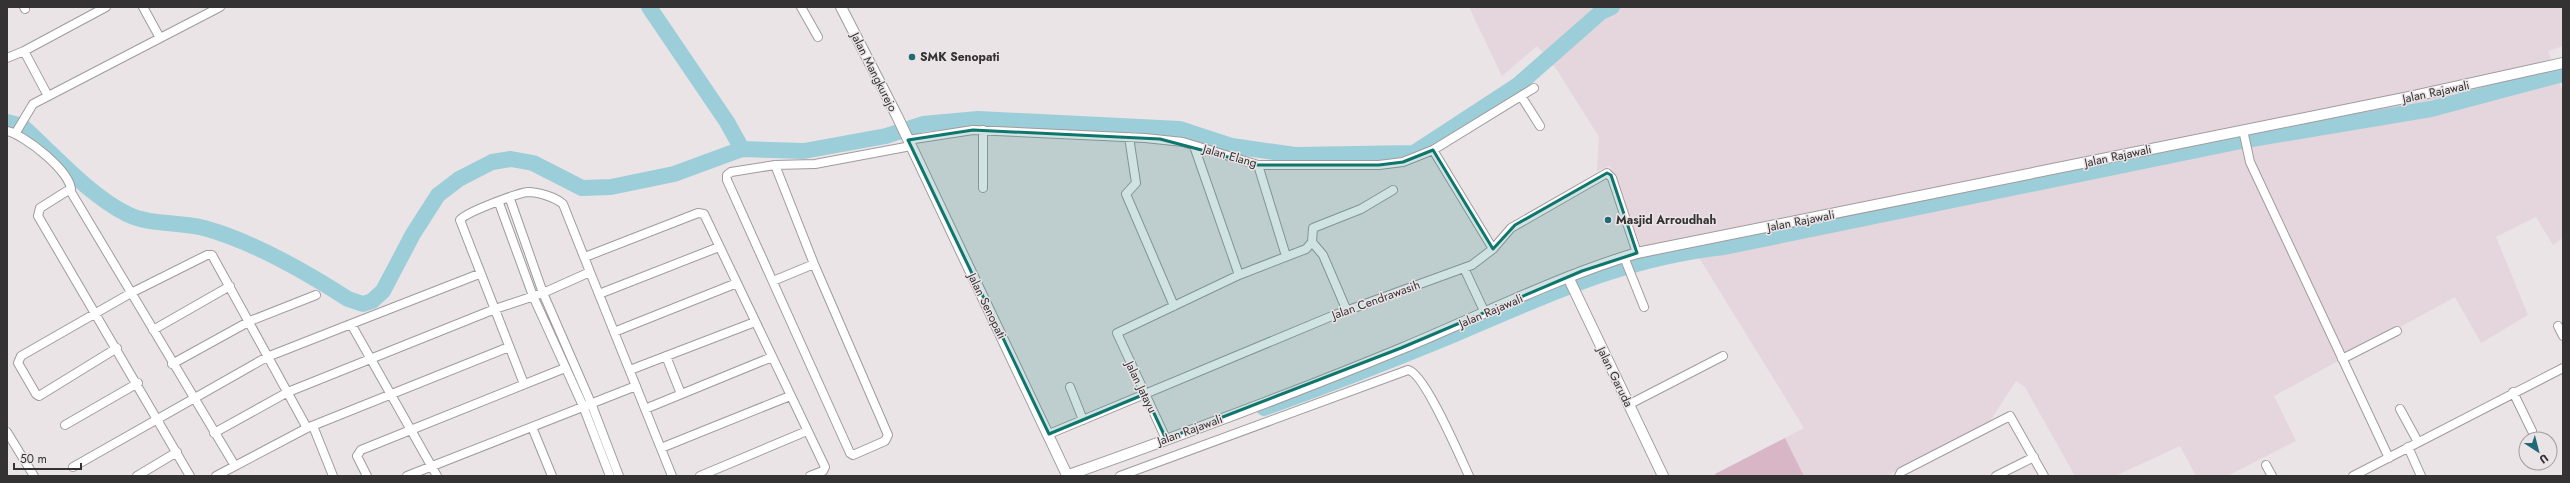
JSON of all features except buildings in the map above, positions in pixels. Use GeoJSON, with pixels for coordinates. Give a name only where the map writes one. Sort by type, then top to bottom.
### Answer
{"type":"FeatureCollection","features":[{"type":"Feature","properties":{"kind":"street"},"geometry":{"type":"LineString","coordinates":[[7,58],[24,51],[106,7]]}},
{"type":"Feature","properties":{"kind":"street"},"geometry":{"type":"LineString","coordinates":[[143,7],[160,38]]}},
{"type":"Feature","properties":{"kind":"street"},"geometry":{"type":"LineString","coordinates":[[220,7],[33,104],[12,132],[55,163],[70,183],[71,192],[234,466]]}},
{"type":"Feature","properties":{"kind":"street"},"geometry":{"type":"LineString","coordinates":[[801,7],[818,37]]}},
{"type":"Feature","properties":{"kind":"street","name":"Jalan Mangkurejo"},"geometry":{"type":"LineString","coordinates":[[841,7],[908,141]]}},
{"type":"Feature","properties":{"kind":"street"},"geometry":{"type":"LineString","coordinates":[[24,51],[48,96]]}},
{"type":"Feature","properties":{"kind":"street","name":"Jalan Rajawali"},"geometry":{"type":"LineString","coordinates":[[1066,476],[1401,348],[1625,260],[1637,253],[2243,135],[2563,62]]}},
{"type":"Feature","properties":{"kind":"street","name":"Jalan Elang"},"geometry":{"type":"LineString","coordinates":[[772,281],[726,178],[731,172],[775,165],[815,164],[950,132],[982,130],[1171,140],[1258,165],[1379,165],[1403,162],[1433,150],[1534,88]]}},
{"type":"Feature","properties":{"kind":"street"},"geometry":{"type":"LineString","coordinates":[[1521,96],[1540,126]]}},
{"type":"Feature","properties":{"kind":"street"},"geometry":{"type":"LineString","coordinates":[[982,130],[983,188]]}},
{"type":"Feature","properties":{"kind":"street"},"geometry":{"type":"LineString","coordinates":[[2243,135],[2250,162],[2389,458]]}},
{"type":"Feature","properties":{"kind":"street"},"geometry":{"type":"LineString","coordinates":[[1129,137],[1136,184],[1126,194],[1174,306],[1239,276],[1306,249],[1312,242],[1313,228],[1361,209],[1392,190]]}},
{"type":"Feature","properties":{"kind":"street","name":"Jalan Senopati"},"geometry":{"type":"LineString","coordinates":[[908,141],[1049,434],[1066,476]]}},
{"type":"Feature","properties":{"kind":"street"},"geometry":{"type":"LineString","coordinates":[[1194,146],[1239,276]]}},
{"type":"Feature","properties":{"kind":"street"},"geometry":{"type":"LineString","coordinates":[[1433,150],[1493,249]]}},
{"type":"Feature","properties":{"kind":"street"},"geometry":{"type":"LineString","coordinates":[[775,165],[814,264],[888,435],[885,441],[853,455],[850,453],[772,281],[814,264]]}},
{"type":"Feature","properties":{"kind":"street"},"geometry":{"type":"LineString","coordinates":[[1258,165],[1286,256]]}},
{"type":"Feature","properties":{"kind":"street","name":"Jalan Cendrawasih"},"geometry":{"type":"LineString","coordinates":[[1049,434],[1347,311],[1477,262],[1493,249],[1511,228],[1607,173],[1612,178],[1637,253]]}},
{"type":"Feature","properties":{"kind":"street"},"geometry":{"type":"LineString","coordinates":[[71,192],[63,193],[40,208],[37,213],[138,383],[190,476]]}},
{"type":"Feature","properties":{"kind":"street"},"geometry":{"type":"LineString","coordinates":[[524,384],[495,309],[479,274],[460,220],[488,204],[499,203],[529,192],[561,203],[585,257],[672,476]]}},
{"type":"Feature","properties":{"kind":"street"},"geometry":{"type":"LineString","coordinates":[[510,199],[543,293],[614,475]]}},
{"type":"Feature","properties":{"kind":"street"},"geometry":{"type":"LineString","coordinates":[[499,203],[533,296],[565,368],[587,404]]}},
{"type":"Feature","properties":{"kind":"street"},"geometry":{"type":"LineString","coordinates":[[585,257],[702,212],[825,467],[823,470],[810,476]]}},
{"type":"Feature","properties":{"kind":"street"},"geometry":{"type":"LineString","coordinates":[[1312,242],[1325,259],[1347,311]]}},
{"type":"Feature","properties":{"kind":"street"},"geometry":{"type":"LineString","coordinates":[[599,294],[719,247]]}},
{"type":"Feature","properties":{"kind":"street"},"geometry":{"type":"LineString","coordinates":[[117,348],[43,394],[36,394],[19,360],[131,293],[210,254],[250,321],[267,357],[310,427],[333,476]]}},
{"type":"Feature","properties":{"kind":"street"},"geometry":{"type":"LineString","coordinates":[[1625,260],[1644,307]]}},
{"type":"Feature","properties":{"kind":"street"},"geometry":{"type":"LineString","coordinates":[[1464,268],[1485,314]]}},
{"type":"Feature","properties":{"kind":"street"},"geometry":{"type":"LineString","coordinates":[[214,433],[288,392],[372,360],[495,309],[543,293],[590,272]]}},
{"type":"Feature","properties":{"kind":"street"},"geometry":{"type":"LineString","coordinates":[[73,467],[267,357],[479,274]]}},
{"type":"Feature","properties":{"kind":"street","name":"Jalan Garuda"},"geometry":{"type":"LineString","coordinates":[[1569,281],[1662,476]]}},
{"type":"Feature","properties":{"kind":"street"},"geometry":{"type":"LineString","coordinates":[[614,332],[736,283]]}},
{"type":"Feature","properties":{"kind":"street"},"geometry":{"type":"LineString","coordinates":[[153,330],[230,286]]}},
{"type":"Feature","properties":{"kind":"street"},"geometry":{"type":"LineString","coordinates":[[172,364],[250,321],[316,295]]}},
{"type":"Feature","properties":{"kind":"street","name":"Jalan Jatayu"},"geometry":{"type":"LineString","coordinates":[[1166,439],[1116,335],[1118,331],[1130,325],[1174,306]]}},
{"type":"Feature","properties":{"kind":"street"},"geometry":{"type":"LineString","coordinates":[[630,370],[755,322]]}},
{"type":"Feature","properties":{"kind":"street"},"geometry":{"type":"LineString","coordinates":[[351,324],[437,476]]}},
{"type":"Feature","properties":{"kind":"street"},"geometry":{"type":"LineString","coordinates":[[2558,326],[2563,336]]}},
{"type":"Feature","properties":{"kind":"street"},"geometry":{"type":"LineString","coordinates":[[2342,359],[2397,331]]}},
{"type":"Feature","properties":{"kind":"street"},"geometry":{"type":"LineString","coordinates":[[216,476],[310,427],[509,347]]}},
{"type":"Feature","properties":{"kind":"street"},"geometry":{"type":"LineString","coordinates":[[666,356],[681,394]]}},
{"type":"Feature","properties":{"kind":"street"},"geometry":{"type":"LineString","coordinates":[[1628,405],[1723,356]]}},
{"type":"Feature","properties":{"kind":"street"},"geometry":{"type":"LineString","coordinates":[[645,409],[772,357]]}},
{"type":"Feature","properties":{"kind":"street"},"geometry":{"type":"LineString","coordinates":[[367,476],[358,453],[565,368]]}},
{"type":"Feature","properties":{"kind":"street"},"geometry":{"type":"LineString","coordinates":[[2353,476],[2513,392],[2563,368]]}},
{"type":"Feature","properties":{"kind":"street"},"geometry":{"type":"LineString","coordinates":[[1120,476],[1408,370],[1416,374],[1437,410],[1469,476]]}},
{"type":"Feature","properties":{"kind":"street"},"geometry":{"type":"LineString","coordinates":[[65,425],[138,383]]}},
{"type":"Feature","properties":{"kind":"street"},"geometry":{"type":"LineString","coordinates":[[407,476],[636,386]]}},
{"type":"Feature","properties":{"kind":"street"},"geometry":{"type":"LineString","coordinates":[[1070,388],[1083,420]]}},
{"type":"Feature","properties":{"kind":"street"},"geometry":{"type":"LineString","coordinates":[[2513,392],[2532,431]]}},
{"type":"Feature","properties":{"kind":"street"},"geometry":{"type":"LineString","coordinates":[[661,448],[790,396]]}},
{"type":"Feature","properties":{"kind":"street"},"geometry":{"type":"LineString","coordinates":[[2400,409],[2418,442]]}},
{"type":"Feature","properties":{"kind":"street"},"geometry":{"type":"LineString","coordinates":[[1899,476],[1902,472],[2010,416],[2044,476]]}},
{"type":"Feature","properties":{"kind":"street"},"geometry":{"type":"LineString","coordinates":[[532,426],[551,474],[542,476]]}},
{"type":"Feature","properties":{"kind":"street"},"geometry":{"type":"LineString","coordinates":[[700,476],[807,431]]}},
{"type":"Feature","properties":{"kind":"street"},"geometry":{"type":"LineString","coordinates":[[7,432],[34,476]]}},
{"type":"Feature","properties":{"kind":"street"},"geometry":{"type":"LineString","coordinates":[[2408,447],[2421,476]]}},
{"type":"Feature","properties":{"kind":"street"},"geometry":{"type":"LineString","coordinates":[[137,476],[177,452]]}},
{"type":"Feature","properties":{"kind":"street"},"geometry":{"type":"LineString","coordinates":[[1996,476],[2034,458]]}},
{"type":"Feature","properties":{"kind":"street"},"geometry":{"type":"LineString","coordinates":[[2266,465],[2272,476]]}},
{"type":"Feature","properties":{"kind":"highlighted area"},"geometry":{"type":"Polygon","coordinates":[[[973,130],[1160,139],[1258,165],[1379,165],[1403,162],[1433,150],[1493,249],[1515,225],[1607,173],[1611,175],[1637,253],[1582,271],[1401,348],[1166,439],[1145,394],[1049,434],[908,140],[973,130]]]}},
{"type":"Feature","properties":{"kind":"shaded area"},"geometry":{"type":"Polygon","coordinates":[[[1469,7],[2563,7],[2563,46],[2548,51],[2563,93],[2563,238],[2553,245],[2536,217],[2496,237],[2528,315],[2481,343],[2455,297],[2274,396],[2296,441],[2227,476],[2196,476],[2180,446],[2115,476],[2075,476],[2025,387],[2016,381],[1990,421],[1886,476],[1804,476],[1785,438],[1804,428],[1690,243],[1643,252],[1610,166],[1597,171],[1599,137],[1557,70],[1537,46],[1502,76],[1469,7]]]}},
{"type":"Feature","properties":{"kind":"shaded area"},"geometry":{"type":"Polygon","coordinates":[[[1785,438],[1804,476],[1716,476],[1715,474],[1785,438]]]}},
{"type":"Feature","properties":{"kind":"waterway"},"geometry":{"type":"LineString","coordinates":[[649,7],[727,122],[742,149]]}},
{"type":"Feature","properties":{"kind":"waterway"},"geometry":{"type":"LineString","coordinates":[[7,122],[22,126],[72,174],[99,196],[127,214],[136,218],[155,222],[204,228],[241,241],[260,249],[315,278],[348,299],[363,304],[372,301],[383,291],[413,234],[438,195],[459,179],[492,162],[511,159],[533,163],[582,188],[611,187],[674,174],[742,149],[804,151],[886,136],[923,124],[978,119],[1180,129],[1232,146],[1295,155],[1414,153],[1518,85],[1601,12],[1612,7]]}},
{"type":"Feature","properties":{"kind":"waterway"},"geometry":{"type":"LineString","coordinates":[[1264,408],[1408,353],[1554,292],[1619,269],[1652,260],[1687,252],[1724,247],[2246,140],[2431,109],[2563,74]]}},
{"type":"Feature","properties":{"kind":"place","name":"SMK Senopati"},"geometry":{"type":"Point","coordinates":[912,57]}},
{"type":"Feature","properties":{"kind":"place","name":"Masjid Arroudhah"},"geometry":{"type":"Point","coordinates":[1608,220]}}]}
